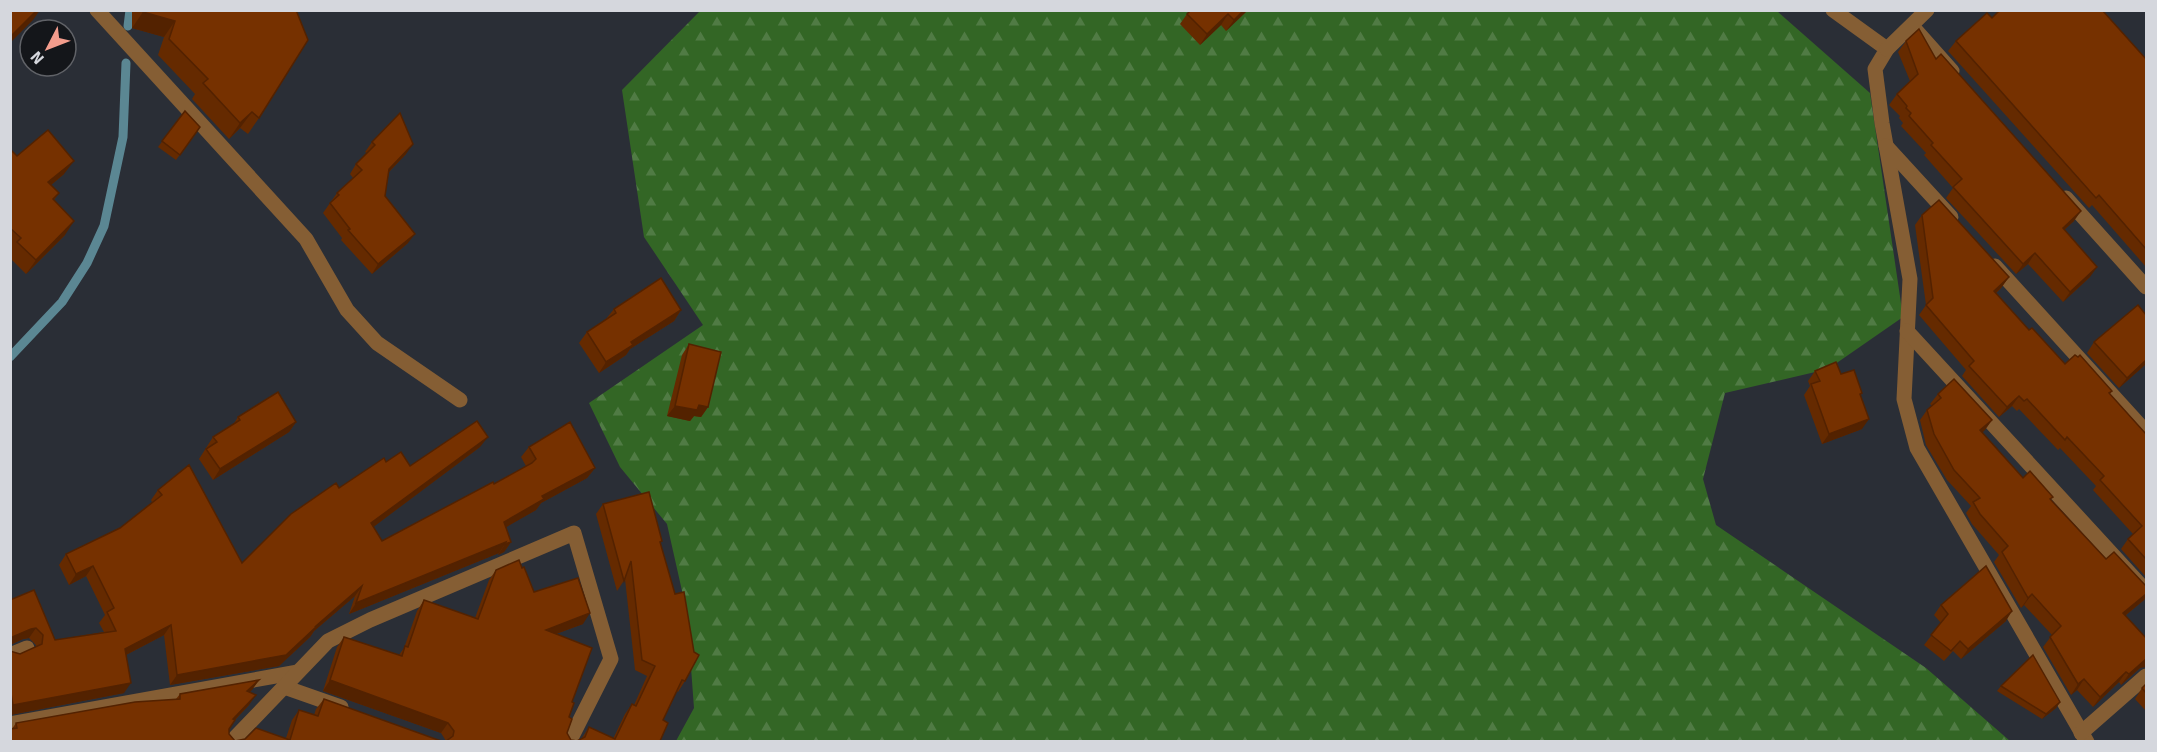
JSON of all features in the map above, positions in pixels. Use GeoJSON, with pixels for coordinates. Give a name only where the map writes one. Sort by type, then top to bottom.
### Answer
{"type":"FeatureCollection","features":[{"type":"Feature","properties":{"kind":"street"},"geometry":{"type":"LineString","coordinates":[[97,10],[306,239],[347,310],[377,343],[460,400]]}},
{"type":"Feature","properties":{"kind":"street"},"geometry":{"type":"LineString","coordinates":[[1833,10],[1887,49]]}},
{"type":"Feature","properties":{"kind":"street"},"geometry":{"type":"LineString","coordinates":[[1927,10],[1887,49],[1875,69],[1910,279],[1904,399],[1917,448],[2084,737],[2146,676]]}},
{"type":"Feature","properties":{"kind":"street"},"geometry":{"type":"LineString","coordinates":[[1911,26],[1959,78]]}},
{"type":"Feature","properties":{"kind":"street"},"geometry":{"type":"LineString","coordinates":[[1886,145],[1965,232]]}},
{"type":"Feature","properties":{"kind":"street"},"geometry":{"type":"LineString","coordinates":[[2052,183],[2146,287]]}},
{"type":"Feature","properties":{"kind":"street"},"geometry":{"type":"LineString","coordinates":[[1988,258],[2146,432]]}},
{"type":"Feature","properties":{"kind":"street"},"geometry":{"type":"LineString","coordinates":[[1907,331],[2146,591]]}},
{"type":"Feature","properties":{"kind":"street"},"geometry":{"type":"LineString","coordinates":[[231,741],[328,641],[370,620],[574,533],[611,658],[568,741]]}},
{"type":"Feature","properties":{"kind":"street"},"geometry":{"type":"LineString","coordinates":[[10,655],[27,648]]}},
{"type":"Feature","properties":{"kind":"street"},"geometry":{"type":"LineString","coordinates":[[10,724],[298,672]]}},
{"type":"Feature","properties":{"kind":"street"},"geometry":{"type":"LineString","coordinates":[[284,687],[360,714]]}},
{"type":"Feature","properties":{"kind":"green space"},"geometry":{"type":"Polygon","coordinates":[[[700,11],[1777,11],[1870,93],[1903,317],[1828,369],[1725,393],[1703,479],[1716,525],[1926,668],[2010,741],[676,741],[694,708],[687,613],[667,524],[620,467],[589,403],[703,325],[644,237],[622,90],[700,11]]]}},
{"type":"Feature","properties":{"kind":"building"},"geometry":{"type":"Polygon","coordinates":[[[10,10],[37,10],[29,18],[18,18],[18,29],[10,37],[10,10]]]}},
{"type":"Feature","properties":{"kind":"building"},"geometry":{"type":"Polygon","coordinates":[[[143,10],[296,10],[308,40],[259,118],[252,112],[240,123],[203,83],[208,79],[169,39],[175,21],[143,12],[143,10]]]}},
{"type":"Feature","properties":{"kind":"building"},"geometry":{"type":"Polygon","coordinates":[[[1191,10],[1244,10],[1234,20],[1228,14],[1207,34],[1187,14],[1191,10]]]}},
{"type":"Feature","properties":{"kind":"building"},"geometry":{"type":"Polygon","coordinates":[[[2000,10],[2102,10],[2146,59],[2146,249],[2099,195],[2096,198],[1956,41],[1987,13],[1992,18],[2000,10]]]}},
{"type":"Feature","properties":{"kind":"building"},"geometry":{"type":"Polygon","coordinates":[[[1919,29],[1936,59],[1941,54],[2081,211],[2063,228],[2097,267],[2070,292],[2035,253],[2023,264],[1953,187],[1962,179],[1931,145],[1933,143],[1909,116],[1911,113],[1897,94],[1918,74],[1906,41],[1919,29]]]}},
{"type":"Feature","properties":{"kind":"building"},"geometry":{"type":"Polygon","coordinates":[[[185,111],[200,127],[180,155],[162,141],[185,111]]]}},
{"type":"Feature","properties":{"kind":"building"},"geometry":{"type":"Polygon","coordinates":[[[400,113],[413,144],[389,169],[385,196],[415,234],[378,264],[348,230],[350,229],[330,203],[339,195],[337,193],[362,170],[356,164],[375,145],[372,142],[400,113]]]}},
{"type":"Feature","properties":{"kind":"building"},"geometry":{"type":"Polygon","coordinates":[[[48,130],[74,161],[48,182],[59,193],[53,199],[74,221],[36,260],[17,242],[21,238],[10,228],[10,149],[17,156],[48,130]]]}},
{"type":"Feature","properties":{"kind":"building"},"geometry":{"type":"Polygon","coordinates":[[[1939,200],[2009,277],[1994,291],[2029,330],[2032,328],[2065,364],[2075,355],[2078,357],[2080,355],[2112,391],[2109,393],[2146,434],[2146,559],[2128,539],[2142,526],[2100,480],[2104,476],[2067,437],[2065,440],[2027,399],[2024,401],[2019,396],[2007,407],[1969,366],[1974,361],[1926,305],[1933,298],[1922,215],[1939,200]]]}},
{"type":"Feature","properties":{"kind":"building"},"geometry":{"type":"Polygon","coordinates":[[[661,278],[681,310],[631,342],[633,345],[606,362],[587,332],[616,313],[614,309],[661,278]]]}},
{"type":"Feature","properties":{"kind":"building"},"geometry":{"type":"Polygon","coordinates":[[[2138,305],[2146,315],[2146,360],[2127,378],[2094,342],[2138,305]]]}},
{"type":"Feature","properties":{"kind":"building"},"geometry":{"type":"Polygon","coordinates":[[[689,344],[721,352],[708,407],[699,405],[697,410],[675,406],[689,344]]]}},
{"type":"Feature","properties":{"kind":"building"},"geometry":{"type":"Polygon","coordinates":[[[1836,362],[1841,374],[1854,370],[1869,419],[1829,434],[1811,384],[1820,381],[1815,371],[1836,362]]]}},
{"type":"Feature","properties":{"kind":"building"},"geometry":{"type":"Polygon","coordinates":[[[1954,379],[1992,420],[1980,430],[2023,478],[2030,471],[2053,497],[2050,499],[2106,559],[2114,552],[2146,586],[2146,594],[2123,613],[2146,638],[2146,659],[2129,674],[2126,672],[2100,697],[2084,679],[2078,684],[2050,637],[2061,626],[2032,594],[2028,598],[2002,552],[2008,546],[1980,514],[1973,502],[1980,498],[1954,470],[1934,434],[1927,410],[1941,398],[1938,394],[1954,379]]]}},
{"type":"Feature","properties":{"kind":"building"},"geometry":{"type":"Polygon","coordinates":[[[278,392],[296,422],[220,469],[206,449],[217,442],[213,437],[240,420],[238,417],[278,392]]]}},
{"type":"Feature","properties":{"kind":"building"},"geometry":{"type":"Polygon","coordinates":[[[477,421],[488,437],[371,523],[382,541],[532,463],[536,459],[529,447],[570,422],[595,468],[542,496],[544,499],[504,522],[511,542],[505,544],[506,542],[356,603],[362,586],[286,655],[177,675],[171,625],[125,649],[131,683],[13,705],[10,688],[10,651],[20,654],[42,644],[43,635],[36,628],[10,638],[10,600],[34,590],[55,640],[116,631],[107,612],[114,608],[93,566],[76,574],[66,554],[120,528],[162,495],[158,490],[189,465],[242,563],[291,514],[336,483],[339,488],[384,458],[386,462],[401,452],[410,466],[477,421]]]}},
{"type":"Feature","properties":{"kind":"building"},"geometry":{"type":"Polygon","coordinates":[[[649,492],[675,594],[684,592],[694,652],[699,655],[685,681],[682,680],[663,720],[668,723],[660,741],[577,741],[585,737],[589,727],[615,739],[632,704],[636,706],[655,666],[642,660],[631,561],[624,581],[603,504],[649,492]]]}},
{"type":"Feature","properties":{"kind":"building"},"geometry":{"type":"Polygon","coordinates":[[[519,560],[534,592],[578,578],[590,613],[546,630],[592,648],[572,702],[574,703],[569,717],[572,719],[567,733],[571,740],[577,741],[446,741],[453,736],[454,731],[448,723],[330,680],[344,637],[402,656],[405,646],[408,647],[424,600],[478,619],[496,570],[519,560]]]}},
{"type":"Feature","properties":{"kind":"building"},"geometry":{"type":"Polygon","coordinates":[[[1986,566],[2012,611],[1968,649],[1960,641],[1951,651],[1931,635],[1948,614],[1941,605],[1986,566]]]}},
{"type":"Feature","properties":{"kind":"building"},"geometry":{"type":"Polygon","coordinates":[[[2033,655],[2060,702],[2046,714],[2001,686],[2033,655]]]}},
{"type":"Feature","properties":{"kind":"building"},"geometry":{"type":"Polygon","coordinates":[[[259,680],[247,691],[256,695],[233,719],[235,720],[229,729],[229,734],[235,741],[10,741],[10,729],[17,728],[16,723],[135,702],[180,699],[180,694],[259,680]]]}},
{"type":"Feature","properties":{"kind":"building"},"geometry":{"type":"Polygon","coordinates":[[[324,699],[441,741],[235,741],[245,739],[256,728],[290,740],[299,710],[318,716],[324,699]]]}},
{"type":"Feature","properties":{"kind":"waterway"},"geometry":{"type":"LineString","coordinates":[[128,26],[130,10]]}},
{"type":"Feature","properties":{"kind":"waterway"},"geometry":{"type":"LineString","coordinates":[[10,357],[62,302],[87,263],[104,226],[123,137],[126,63]]}}]}
